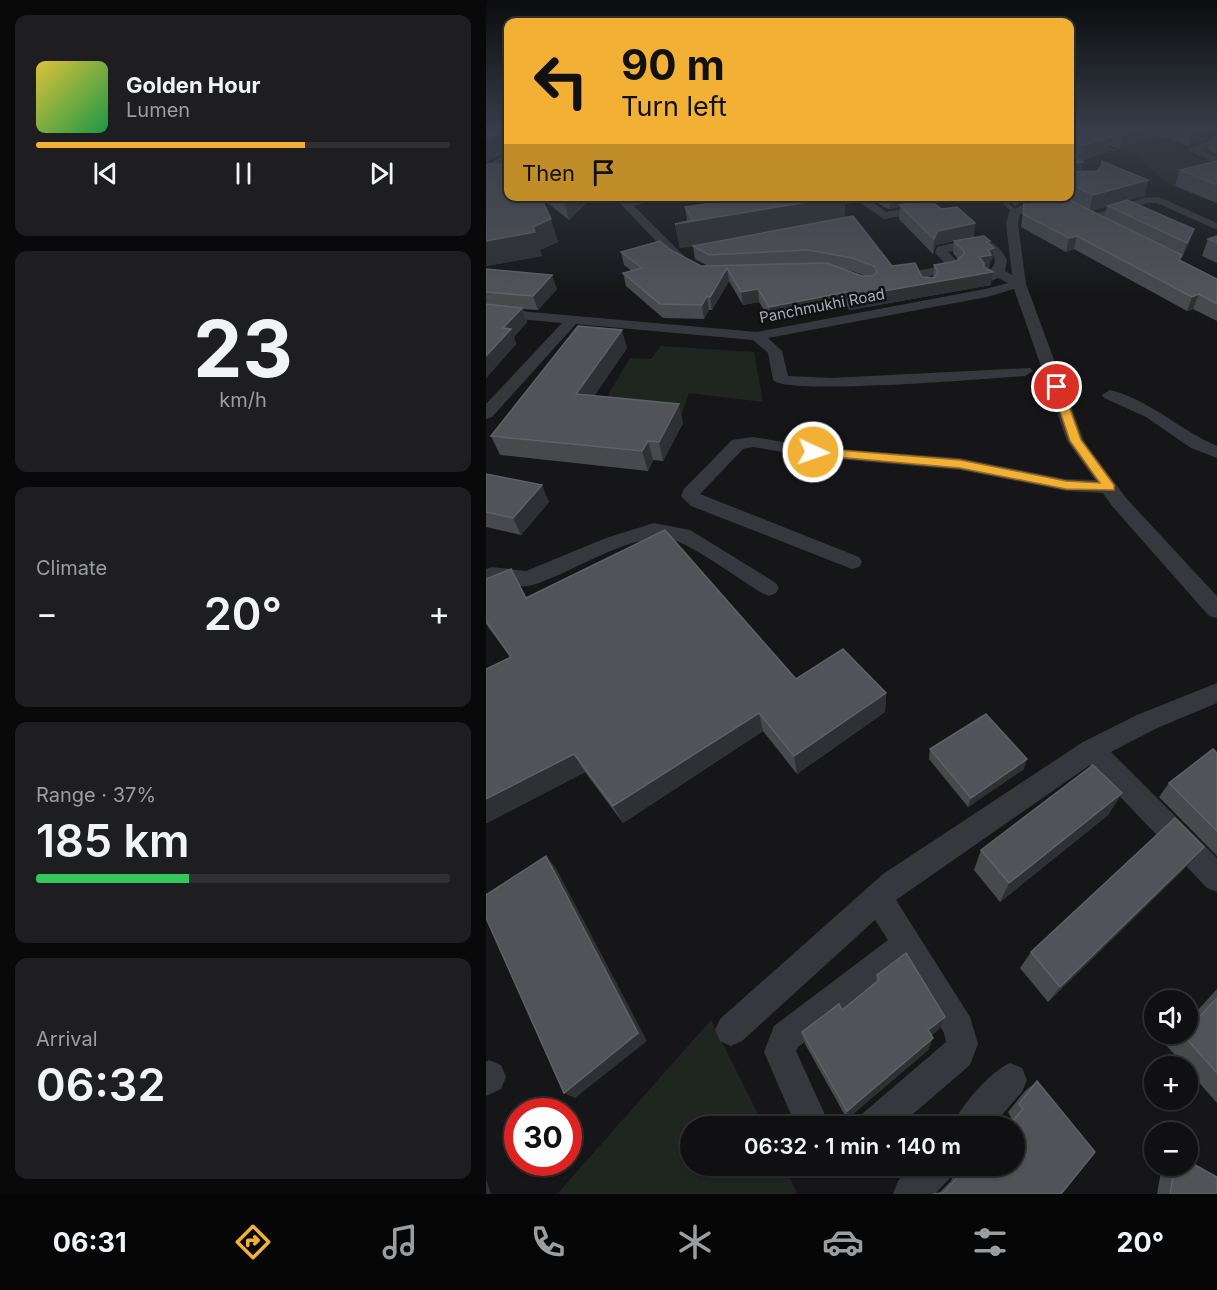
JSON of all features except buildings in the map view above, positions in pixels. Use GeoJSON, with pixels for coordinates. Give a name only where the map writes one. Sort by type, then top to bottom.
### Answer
{"type":"FeatureCollection","features":[{"type":"Feature","properties":{"kind":"street"},"geometry":{"type":"LineString","coordinates":[[1109,229],[1083,215],[1147,200],[1160,200],[1217,227]]}},
{"type":"Feature","properties":{"kind":"street"},"geometry":{"type":"LineString","coordinates":[[623,201],[675,257],[694,269]]}},
{"type":"Feature","properties":{"kind":"street"},"geometry":{"type":"LineString","coordinates":[[710,201],[740,218],[715,222]]}},
{"type":"Feature","properties":{"kind":"street"},"geometry":{"type":"LineString","coordinates":[[804,208],[835,201]]}},
{"type":"Feature","properties":{"kind":"street"},"geometry":{"type":"LineString","coordinates":[[851,201],[864,216]]}},
{"type":"Feature","properties":{"kind":"street"},"geometry":{"type":"LineString","coordinates":[[865,201],[884,216],[929,208],[920,201]]}},
{"type":"Feature","properties":{"kind":"street"},"geometry":{"type":"LineString","coordinates":[[1044,201],[1015,212],[1012,224],[1019,284],[1076,441],[1119,502],[1217,610]]}},
{"type":"Feature","properties":{"kind":"street"},"geometry":{"type":"LineString","coordinates":[[928,286],[921,274],[950,269],[955,265],[940,253],[941,250],[987,243],[1002,260],[1002,266],[994,276],[1019,284]]}},
{"type":"Feature","properties":{"kind":"street"},"geometry":{"type":"LineString","coordinates":[[675,257],[694,253]]}},
{"type":"Feature","properties":{"kind":"street","name":"Panchmukhi Road"},"geometry":{"type":"LineString","coordinates":[[486,312],[757,336],[888,308],[987,292],[1019,284]]}},
{"type":"Feature","properties":{"kind":"street"},"geometry":{"type":"LineString","coordinates":[[987,292],[1028,306]]}},
{"type":"Feature","properties":{"kind":"street"},"geometry":{"type":"LineString","coordinates":[[486,414],[572,320]]}},
{"type":"Feature","properties":{"kind":"street"},"geometry":{"type":"LineString","coordinates":[[757,336],[775,351],[781,380],[831,382],[1025,371]]}},
{"type":"Feature","properties":{"kind":"street"},"geometry":{"type":"LineString","coordinates":[[1110,395],[1152,414],[1197,444],[1217,453]]}},
{"type":"Feature","properties":{"kind":"street"},"geometry":{"type":"LineString","coordinates":[[852,562],[698,502],[690,496],[690,493],[738,444],[753,442],[813,452],[960,464],[1066,485],[1110,488]]}},
{"type":"Feature","properties":{"kind":"street"},"geometry":{"type":"LineString","coordinates":[[486,577],[492,575],[528,579],[613,543],[654,530],[683,535],[770,588]]}},
{"type":"Feature","properties":{"kind":"street"},"geometry":{"type":"LineString","coordinates":[[731,1030],[893,884],[1092,750],[1146,722],[1217,693]]}},
{"type":"Feature","properties":{"kind":"street"},"geometry":{"type":"LineString","coordinates":[[1092,750],[1217,878]]}},
{"type":"Feature","properties":{"kind":"street"},"geometry":{"type":"LineString","coordinates":[[879,899],[959,1028],[962,1044],[958,1053],[886,1116]]}},
{"type":"Feature","properties":{"kind":"street"},"geometry":{"type":"LineString","coordinates":[[809,1116],[780,1052],[785,1037],[907,944]]}},
{"type":"Feature","properties":{"kind":"street"},"geometry":{"type":"LineString","coordinates":[[979,1116],[1010,1080]]}},
{"type":"Feature","properties":{"kind":"street"},"geometry":{"type":"LineString","coordinates":[[911,1194],[927,1176]]}},
{"type":"Feature","properties":{"kind":"lane"},"geometry":{"type":"LineString","coordinates":[[1003,201],[1015,212]]}},
{"type":"Feature","properties":{"kind":"shaded area"},"geometry":{"type":"Polygon","coordinates":[[[1168,183],[1181,183],[1174,188],[1168,183]]]}},
{"type":"Feature","properties":{"kind":"shaded area"},"geometry":{"type":"Polygon","coordinates":[[[661,346],[754,352],[763,402],[689,393],[681,417],[601,407],[630,358],[651,359],[661,346]]]}},
{"type":"Feature","properties":{"kind":"shaded area"},"geometry":{"type":"Polygon","coordinates":[[[711,1020],[759,1116],[680,1116],[680,1176],[788,1176],[797,1192],[795,1194],[557,1194],[573,1176],[582,1176],[582,1166],[711,1020]]]}},
{"type":"Feature","properties":{"kind":"route"},"geometry":{"type":"LineString","coordinates":[[813,452],[960,464],[1066,485],[1110,488],[1076,441],[1057,387]]}}]}
